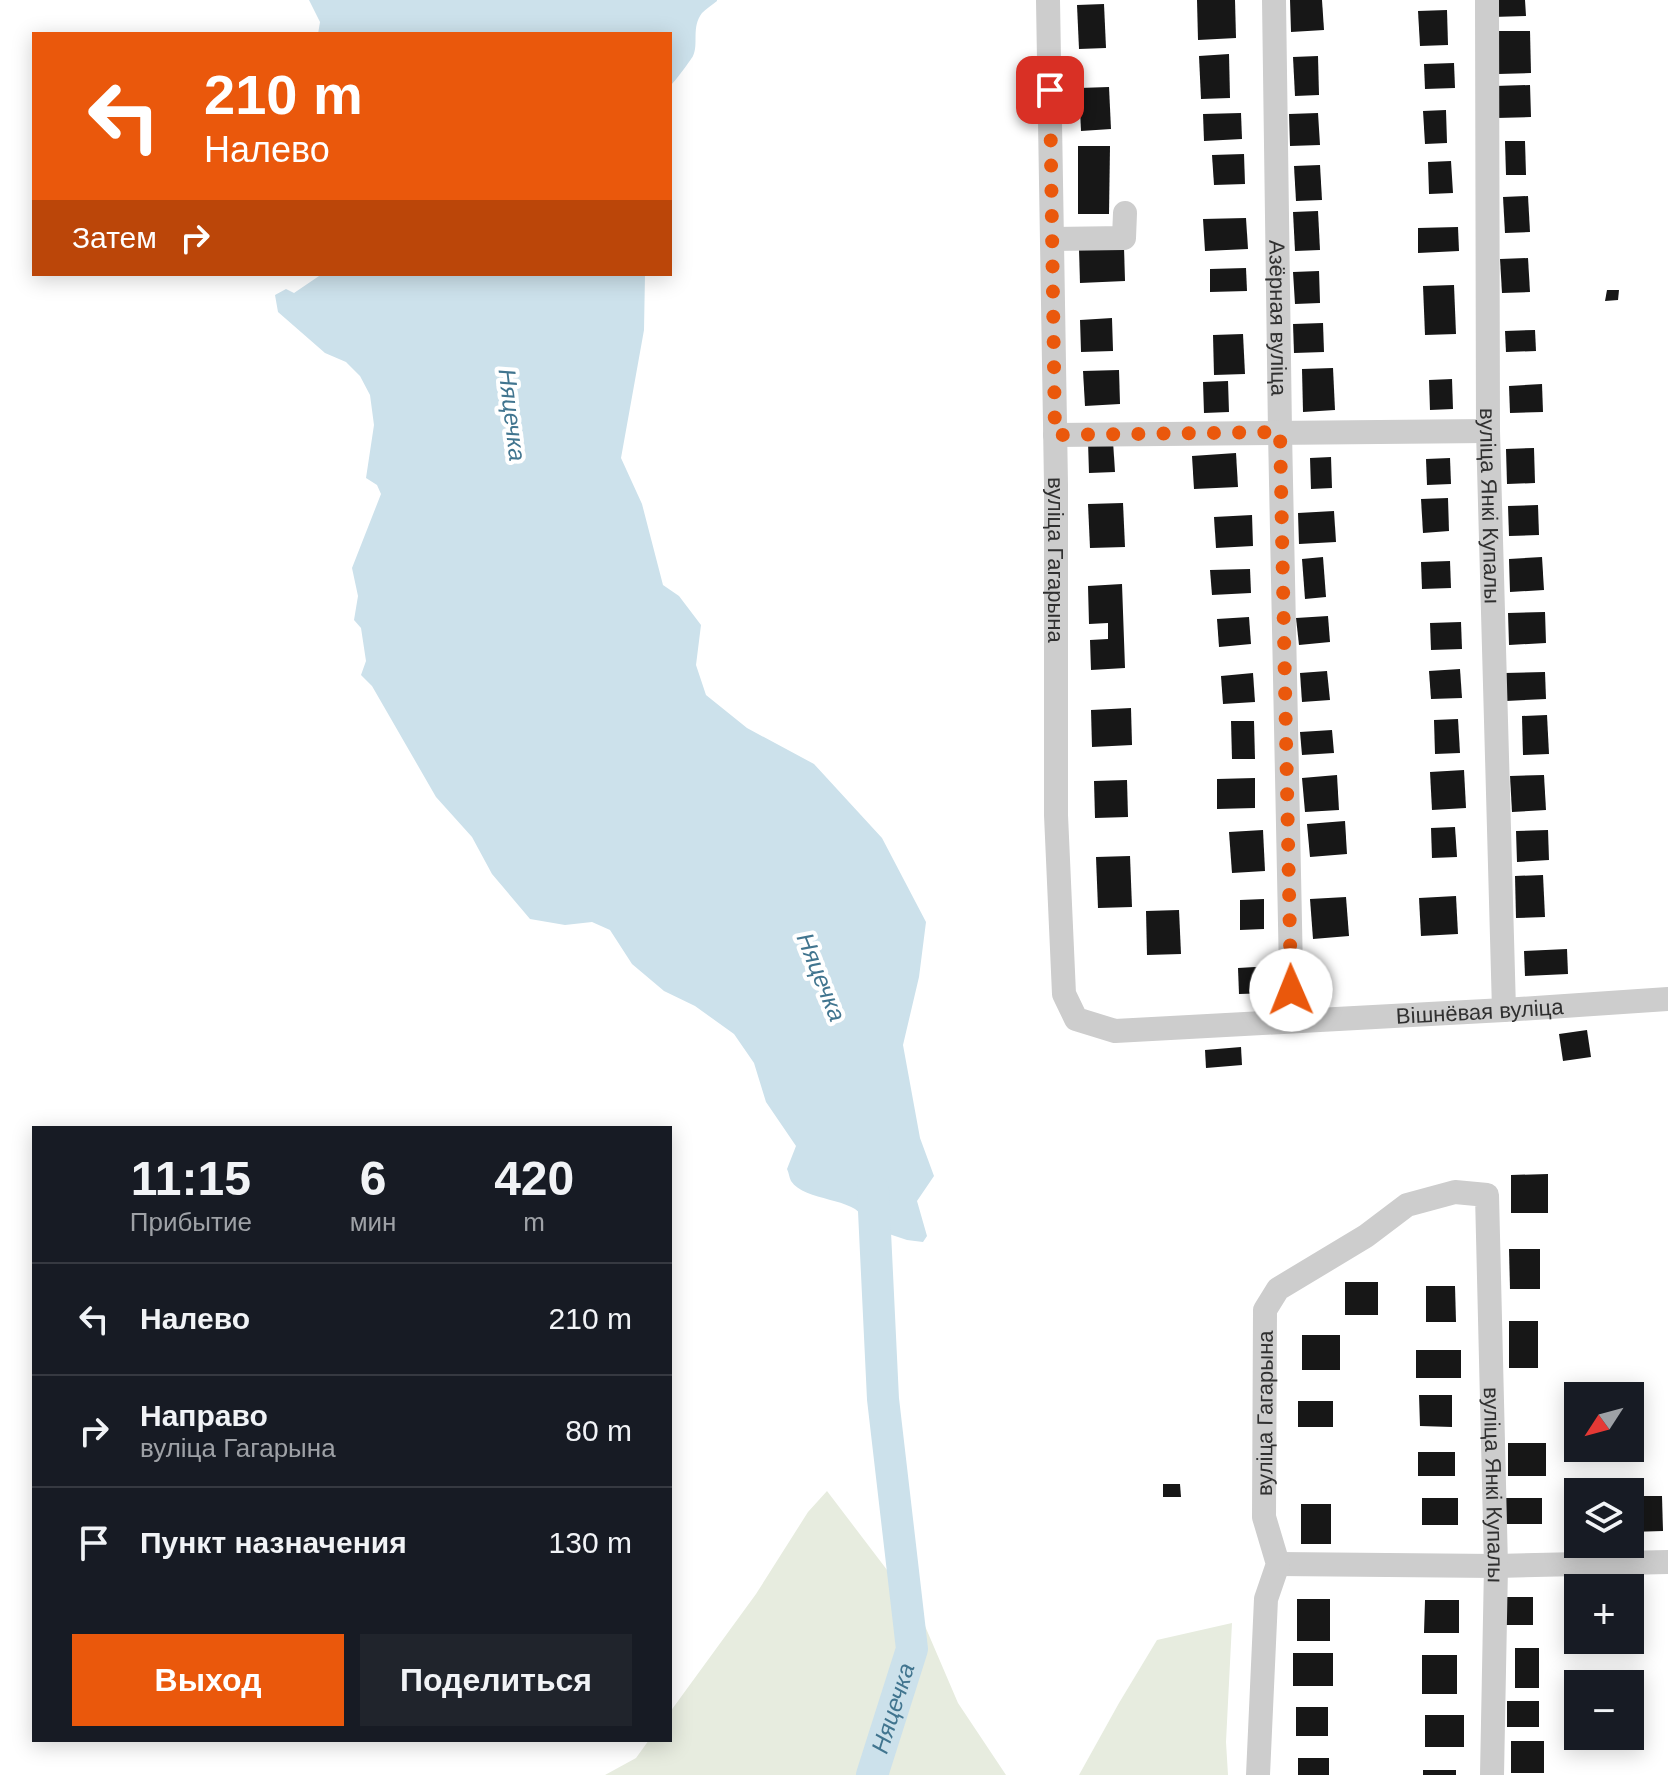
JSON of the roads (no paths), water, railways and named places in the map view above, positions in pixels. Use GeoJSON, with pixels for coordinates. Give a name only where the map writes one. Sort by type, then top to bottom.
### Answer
{"type":"FeatureCollection","features":[{"type":"Feature","properties":{"kind":"street","name":"вуліца Гагарына"},"geometry":{"type":"LineString","coordinates":[[1048,0],[1055,435],[1056,815],[1064,994],[1076,1019]]}},
{"type":"Feature","properties":{"kind":"street","name":"Азёрная вуліца"},"geometry":{"type":"LineString","coordinates":[[1274,0],[1292,1021]]}},
{"type":"Feature","properties":{"kind":"street","name":"вуліца Янкі Купалы"},"geometry":{"type":"LineString","coordinates":[[1487,0],[1488,431],[1504,1010]]}},
{"type":"Feature","properties":{"kind":"street"},"geometry":{"type":"LineString","coordinates":[[1053,239],[1124,238],[1125,213]]}},
{"type":"Feature","properties":{"kind":"street"},"geometry":{"type":"LineString","coordinates":[[1055,435],[1488,431]]}},
{"type":"Feature","properties":{"kind":"street","name":"Вішнёвая вуліца"},"geometry":{"type":"LineString","coordinates":[[1076,1019],[1115,1031],[1668,999]]}},
{"type":"Feature","properties":{"kind":"street","name":"вуліца Гагарына"},"geometry":{"type":"LineString","coordinates":[[1278,1564],[1264,1517],[1265,1310],[1278,1289],[1366,1236],[1407,1205],[1455,1192],[1487,1195]]}},
{"type":"Feature","properties":{"kind":"street","name":"вуліца Янкі Купалы"},"geometry":{"type":"LineString","coordinates":[[1487,1195],[1496,1566],[1492,1775]]}},
{"type":"Feature","properties":{"kind":"street"},"geometry":{"type":"LineString","coordinates":[[1258,1775],[1266,1599],[1278,1564],[1496,1566],[1668,1562]]}},
{"type":"Feature","properties":{"kind":"water"},"geometry":{"type":"Polygon","coordinates":[[[309,0],[717,0],[699,18],[693,56],[672,84],[672,32],[318,32],[320,22],[309,0]]]}},
{"type":"Feature","properties":{"kind":"water"},"geometry":{"type":"Polygon","coordinates":[[[319,276],[645,276],[644,330],[621,458],[642,504],[663,585],[679,596],[701,625],[696,665],[706,695],[747,728],[814,764],[882,838],[926,922],[919,977],[903,1045],[920,1138],[934,1176],[917,1201],[927,1236],[923,1242],[880,1231],[865,1238],[865,1221],[859,1212],[798,1188],[791,1181],[787,1169],[796,1146],[766,1102],[754,1063],[734,1034],[695,1006],[664,991],[632,964],[610,930],[592,922],[565,925],[530,919],[492,874],[472,837],[436,797],[372,686],[361,675],[366,661],[361,628],[354,620],[358,596],[352,568],[381,494],[377,485],[366,478],[374,425],[370,395],[360,376],[346,362],[325,353],[278,312],[275,295],[286,289],[294,293],[319,276]]]}},
{"type":"Feature","properties":{"kind":"waterway","name":"Няцечка"},"geometry":{"type":"LineString","coordinates":[[872,1775],[912,1649],[883,1399],[873,1190]]}}]}
